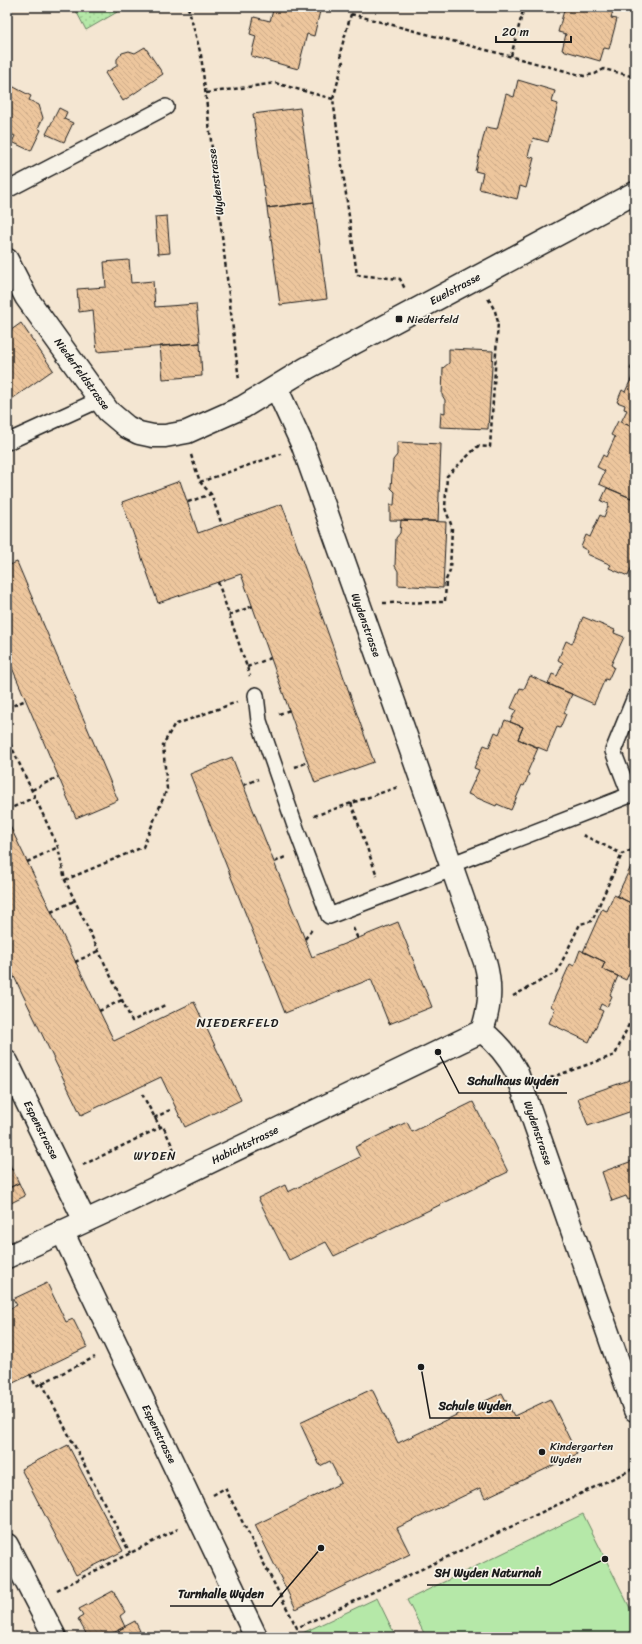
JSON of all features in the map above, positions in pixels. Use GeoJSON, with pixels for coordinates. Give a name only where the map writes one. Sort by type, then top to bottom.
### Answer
{"type":"FeatureCollection","features":[{"type":"Feature","properties":{"kind":"street","name":"Euelstrasse"},"geometry":{"type":"LineString","coordinates":[[276,387],[313,365],[635,193]]}},
{"type":"Feature","properties":{"kind":"street","name":"Niederfeldstrasse"},"geometry":{"type":"LineString","coordinates":[[7,260],[26,297],[99,400],[117,420],[139,433],[153,436],[165,436],[187,432],[243,408],[276,387]]}},
{"type":"Feature","properties":{"kind":"street","name":"Wydenstrasse"},"geometry":{"type":"LineString","coordinates":[[276,387],[303,446],[488,974],[490,998],[482,1031],[502,1050],[510,1060],[517,1073],[635,1410]]}},
{"type":"Feature","properties":{"kind":"street","name":"Habichtstrasse"},"geometry":{"type":"LineString","coordinates":[[7,1257],[482,1031]]}},
{"type":"Feature","properties":{"kind":"street","name":"Espenstrasse"},"geometry":{"type":"LineString","coordinates":[[7,1062],[85,1221]]}},
{"type":"Feature","properties":{"kind":"street","name":"Espenstrasse"},"geometry":{"type":"LineString","coordinates":[[62,1232],[256,1637]]}},
{"type":"Feature","properties":{"kind":"street"},"geometry":{"type":"LineString","coordinates":[[7,1545],[55,1637]]}},
{"type":"Feature","properties":{"kind":"lane"},"geometry":{"type":"LineString","coordinates":[[7,190],[166,107]]}},
{"type":"Feature","properties":{"kind":"lane"},"geometry":{"type":"LineString","coordinates":[[7,442],[99,400]]}},
{"type":"Feature","properties":{"kind":"lane"},"geometry":{"type":"LineString","coordinates":[[256,694],[260,721],[294,822],[329,916],[630,795],[613,751],[635,697]]}},
{"type":"Feature","properties":{"kind":"path","name":"Wydenstrasse"},"geometry":{"type":"LineString","coordinates":[[188,7],[201,55],[236,358]]}},
{"type":"Feature","properties":{"kind":"path"},"geometry":{"type":"LineString","coordinates":[[353,7],[340,53],[343,63],[333,99],[357,275],[400,279],[408,295]]}},
{"type":"Feature","properties":{"kind":"path"},"geometry":{"type":"LineString","coordinates":[[511,56],[524,7]]}},
{"type":"Feature","properties":{"kind":"path"},"geometry":{"type":"LineString","coordinates":[[351,14],[584,76],[595,74],[604,69],[635,78]]}},
{"type":"Feature","properties":{"kind":"path"},"geometry":{"type":"LineString","coordinates":[[206,93],[275,83],[333,99]]}},
{"type":"Feature","properties":{"kind":"path"},"geometry":{"type":"LineString","coordinates":[[382,603],[445,602],[446,580],[450,570],[452,527],[445,508],[447,476],[478,446],[490,447],[498,322],[495,311],[487,295]]}},
{"type":"Feature","properties":{"kind":"path"},"geometry":{"type":"LineString","coordinates":[[189,449],[200,482],[211,494],[222,525]]}},
{"type":"Feature","properties":{"kind":"path"},"geometry":{"type":"LineString","coordinates":[[200,482],[287,451]]}},
{"type":"Feature","properties":{"kind":"path"},"geometry":{"type":"LineString","coordinates":[[188,502],[211,494]]}},
{"type":"Feature","properties":{"kind":"path"},"geometry":{"type":"LineString","coordinates":[[65,880],[143,847],[167,789],[164,745],[174,725],[256,694],[218,582]]}},
{"type":"Feature","properties":{"kind":"path"},"geometry":{"type":"LineString","coordinates":[[229,615],[253,606]]}},
{"type":"Feature","properties":{"kind":"path"},"geometry":{"type":"LineString","coordinates":[[247,667],[271,658]]}},
{"type":"Feature","properties":{"kind":"path"},"geometry":{"type":"LineString","coordinates":[[7,708],[26,700]]}},
{"type":"Feature","properties":{"kind":"path"},"geometry":{"type":"LineString","coordinates":[[7,737],[58,847],[65,880],[132,1021],[168,1004]]}},
{"type":"Feature","properties":{"kind":"path"},"geometry":{"type":"LineString","coordinates":[[7,750],[12,748]]}},
{"type":"Feature","properties":{"kind":"path"},"geometry":{"type":"LineString","coordinates":[[31,790],[58,778]]}},
{"type":"Feature","properties":{"kind":"path"},"geometry":{"type":"LineString","coordinates":[[294,822],[402,786]]}},
{"type":"Feature","properties":{"kind":"path"},"geometry":{"type":"LineString","coordinates":[[7,810],[35,797]]}},
{"type":"Feature","properties":{"kind":"path"},"geometry":{"type":"LineString","coordinates":[[351,803],[384,895]]}},
{"type":"Feature","properties":{"kind":"path"},"geometry":{"type":"LineString","coordinates":[[580,834],[622,854]]}},
{"type":"Feature","properties":{"kind":"path"},"geometry":{"type":"LineString","coordinates":[[512,996],[557,972],[580,924],[592,921],[622,854],[632,850],[635,843]]}},
{"type":"Feature","properties":{"kind":"path"},"geometry":{"type":"LineString","coordinates":[[27,862],[58,847]]}},
{"type":"Feature","properties":{"kind":"path"},"geometry":{"type":"LineString","coordinates":[[51,912],[75,901]]}},
{"type":"Feature","properties":{"kind":"path"},"geometry":{"type":"LineString","coordinates":[[75,962],[98,950]]}},
{"type":"Feature","properties":{"kind":"path"},"geometry":{"type":"LineString","coordinates":[[99,1011],[122,1000]]}},
{"type":"Feature","properties":{"kind":"path"},"geometry":{"type":"LineString","coordinates":[[543,1081],[615,1055],[635,1011]]}},
{"type":"Feature","properties":{"kind":"path"},"geometry":{"type":"LineString","coordinates":[[142,1094],[160,1128]]}},
{"type":"Feature","properties":{"kind":"path"},"geometry":{"type":"LineString","coordinates":[[154,1118],[170,1110]]}},
{"type":"Feature","properties":{"kind":"path"},"geometry":{"type":"LineString","coordinates":[[77,1168],[163,1126],[179,1159]]}},
{"type":"Feature","properties":{"kind":"path"},"geometry":{"type":"LineString","coordinates":[[30,1374],[36,1386],[102,1354]]}},
{"type":"Feature","properties":{"kind":"path"},"geometry":{"type":"LineString","coordinates":[[42,1383],[130,1553]]}},
{"type":"Feature","properties":{"kind":"path"},"geometry":{"type":"LineString","coordinates":[[210,1496],[225,1488],[297,1628],[635,1468]]}},
{"type":"Feature","properties":{"kind":"path"},"geometry":{"type":"LineString","coordinates":[[36,1601],[185,1525]]}},
{"type":"Feature","properties":{"kind":"green space"},"geometry":{"type":"Polygon","coordinates":[[[74,7],[126,7],[86,30],[74,7]]]}},
{"type":"Feature","properties":{"kind":"green space"},"geometry":{"type":"Polygon","coordinates":[[[583,1514],[635,1618],[635,1637],[426,1637],[407,1600],[583,1514]]]}},
{"type":"Feature","properties":{"kind":"green space"},"geometry":{"type":"Polygon","coordinates":[[[377,1598],[396,1637],[294,1637],[377,1598]]]}},
{"type":"Feature","properties":{"kind":"building"},"geometry":{"type":"Polygon","coordinates":[[[274,7],[305,7],[320,11],[314,36],[307,34],[298,69],[251,56],[256,36],[250,34],[254,17],[270,21],[274,7]]]}},
{"type":"Feature","properties":{"kind":"building"},"geometry":{"type":"Polygon","coordinates":[[[565,7],[614,7],[611,18],[617,19],[609,49],[604,48],[600,61],[562,50],[566,34],[558,32],[565,7]]]}},
{"type":"Feature","properties":{"kind":"building"},"geometry":{"type":"Polygon","coordinates":[[[145,47],[163,74],[123,101],[105,73],[117,66],[117,59],[122,53],[129,51],[135,53],[145,47]]]}},
{"type":"Feature","properties":{"kind":"building"},"geometry":{"type":"Polygon","coordinates":[[[518,80],[555,91],[552,102],[558,104],[548,142],[533,138],[528,156],[534,158],[526,188],[520,186],[517,199],[479,189],[483,173],[475,171],[486,127],[497,129],[506,94],[514,97],[518,80]]]}},
{"type":"Feature","properties":{"kind":"building"},"geometry":{"type":"Polygon","coordinates":[[[10,85],[31,96],[29,100],[39,105],[43,118],[38,128],[41,130],[31,151],[12,142],[15,136],[7,132],[7,92],[10,85]]]}},
{"type":"Feature","properties":{"kind":"building"},"geometry":{"type":"Polygon","coordinates":[[[59,108],[67,112],[64,119],[73,123],[64,142],[46,134],[59,108]]]}},
{"type":"Feature","properties":{"kind":"building"},"geometry":{"type":"Polygon","coordinates":[[[300,108],[314,202],[267,208],[253,114],[300,108]]]}},
{"type":"Feature","properties":{"kind":"building"},"geometry":{"type":"Polygon","coordinates":[[[314,202],[327,299],[280,305],[267,208],[314,202]]]}},
{"type":"Feature","properties":{"kind":"building"},"geometry":{"type":"Polygon","coordinates":[[[167,216],[170,253],[158,254],[155,217],[167,216]]]}},
{"type":"Feature","properties":{"kind":"building"},"geometry":{"type":"Polygon","coordinates":[[[129,260],[131,283],[153,281],[155,307],[196,304],[200,343],[97,352],[93,310],[79,312],[77,289],[106,287],[104,262],[129,260]]]}},
{"type":"Feature","properties":{"kind":"building"},"geometry":{"type":"Polygon","coordinates":[[[21,323],[53,370],[9,401],[7,397],[7,333],[21,323]]]}},
{"type":"Feature","properties":{"kind":"building"},"geometry":{"type":"Polygon","coordinates":[[[200,343],[202,376],[163,379],[160,346],[200,343]]]}},
{"type":"Feature","properties":{"kind":"building"},"geometry":{"type":"Polygon","coordinates":[[[449,349],[493,351],[488,429],[440,427],[441,412],[445,413],[445,400],[442,395],[443,368],[449,363],[449,349]]]}},
{"type":"Feature","properties":{"kind":"building"},"geometry":{"type":"Polygon","coordinates":[[[635,359],[635,371],[630,369],[635,359]]]}},
{"type":"Feature","properties":{"kind":"building"},"geometry":{"type":"Polygon","coordinates":[[[635,371],[635,428],[621,422],[627,410],[624,409],[625,405],[617,402],[622,390],[625,392],[635,371]]]}},
{"type":"Feature","properties":{"kind":"building"},"geometry":{"type":"Polygon","coordinates":[[[618,421],[635,428],[635,496],[632,495],[631,498],[599,484],[605,471],[597,467],[603,455],[606,457],[615,437],[611,435],[618,421]]]}},
{"type":"Feature","properties":{"kind":"building"},"geometry":{"type":"Polygon","coordinates":[[[397,442],[441,444],[438,521],[390,520],[390,505],[394,505],[395,492],[391,488],[393,460],[397,455],[397,442]]]}},
{"type":"Feature","properties":{"kind":"building"},"geometry":{"type":"Polygon","coordinates":[[[180,481],[198,533],[282,504],[374,762],[315,783],[241,574],[158,603],[122,502],[180,481]]]}},
{"type":"Feature","properties":{"kind":"building"},"geometry":{"type":"Polygon","coordinates":[[[607,488],[631,498],[632,495],[635,496],[635,559],[628,576],[609,568],[611,565],[587,554],[588,551],[581,547],[586,535],[590,537],[600,515],[604,517],[609,504],[601,501],[607,488]]]}},
{"type":"Feature","properties":{"kind":"building"},"geometry":{"type":"Polygon","coordinates":[[[401,520],[446,522],[443,588],[398,585],[398,571],[395,566],[396,538],[400,533],[401,520]]]}},
{"type":"Feature","properties":{"kind":"building"},"geometry":{"type":"Polygon","coordinates":[[[17,562],[118,800],[76,818],[7,656],[7,566],[17,562]]]}},
{"type":"Feature","properties":{"kind":"building"},"geometry":{"type":"Polygon","coordinates":[[[583,617],[615,630],[614,633],[624,637],[611,665],[614,667],[608,680],[605,679],[594,704],[548,684],[552,674],[557,676],[563,663],[558,660],[566,641],[572,644],[583,617]]]}},
{"type":"Feature","properties":{"kind":"building"},"geometry":{"type":"Polygon","coordinates":[[[530,676],[572,694],[564,713],[566,714],[560,728],[557,727],[547,751],[518,739],[523,727],[510,722],[516,710],[511,708],[520,688],[524,689],[530,676]]]}},
{"type":"Feature","properties":{"kind":"building"},"geometry":{"type":"Polygon","coordinates":[[[505,720],[523,727],[518,739],[538,748],[527,773],[529,774],[524,786],[522,785],[511,810],[497,804],[496,806],[468,794],[479,770],[474,768],[484,745],[489,747],[495,732],[499,734],[505,720]]]}},
{"type":"Feature","properties":{"kind":"building"},"geometry":{"type":"Polygon","coordinates":[[[232,757],[312,957],[398,922],[432,1007],[389,1024],[371,979],[285,1013],[190,774],[232,757]]]}},
{"type":"Feature","properties":{"kind":"building"},"geometry":{"type":"Polygon","coordinates":[[[7,820],[114,1041],[194,1002],[241,1100],[185,1127],[161,1077],[81,1115],[7,962],[7,820]]]}},
{"type":"Feature","properties":{"kind":"building"},"geometry":{"type":"Polygon","coordinates":[[[635,858],[635,905],[617,896],[635,858]]]}},
{"type":"Feature","properties":{"kind":"building"},"geometry":{"type":"Polygon","coordinates":[[[614,895],[635,905],[635,949],[633,953],[635,953],[635,959],[626,980],[602,969],[605,962],[583,952],[602,909],[607,911],[614,895]]]}},
{"type":"Feature","properties":{"kind":"building"},"geometry":{"type":"Polygon","coordinates":[[[580,950],[605,962],[602,969],[618,976],[607,1007],[601,1004],[599,1009],[603,1011],[589,1042],[549,1023],[555,1009],[551,1006],[570,964],[574,966],[580,950]]]}},
{"type":"Feature","properties":{"kind":"building"},"geometry":{"type":"Polygon","coordinates":[[[635,1078],[635,1110],[588,1126],[578,1098],[635,1078]]]}},
{"type":"Feature","properties":{"kind":"building"},"geometry":{"type":"Polygon","coordinates":[[[473,1102],[508,1172],[334,1256],[326,1242],[289,1260],[258,1198],[285,1185],[288,1192],[360,1157],[355,1147],[407,1122],[412,1132],[473,1102]]]}},
{"type":"Feature","properties":{"kind":"building"},"geometry":{"type":"Polygon","coordinates":[[[7,1159],[12,1169],[7,1171],[7,1159]]]}},
{"type":"Feature","properties":{"kind":"building"},"geometry":{"type":"Polygon","coordinates":[[[635,1160],[635,1198],[628,1200],[626,1196],[612,1201],[602,1172],[635,1160]]]}},
{"type":"Feature","properties":{"kind":"building"},"geometry":{"type":"Polygon","coordinates":[[[12,1169],[19,1183],[7,1189],[7,1171],[12,1169]]]}},
{"type":"Feature","properties":{"kind":"building"},"geometry":{"type":"Polygon","coordinates":[[[19,1183],[25,1196],[7,1205],[7,1189],[19,1183]]]}},
{"type":"Feature","properties":{"kind":"building"},"geometry":{"type":"Polygon","coordinates":[[[47,1283],[66,1322],[73,1319],[87,1347],[7,1386],[7,1310],[17,1305],[13,1299],[47,1283]]]}},
{"type":"Feature","properties":{"kind":"building"},"geometry":{"type":"Polygon","coordinates":[[[372,1389],[398,1443],[502,1393],[514,1416],[550,1399],[577,1454],[485,1498],[480,1488],[397,1528],[410,1554],[296,1609],[255,1525],[341,1483],[330,1461],[320,1466],[300,1423],[372,1389]]]}},
{"type":"Feature","properties":{"kind":"building"},"geometry":{"type":"Polygon","coordinates":[[[68,1445],[123,1551],[76,1575],[21,1469],[68,1445]]]}},
{"type":"Feature","properties":{"kind":"building"},"geometry":{"type":"Polygon","coordinates":[[[113,1591],[125,1612],[120,1616],[125,1627],[105,1637],[88,1637],[78,1619],[83,1616],[79,1609],[113,1591]]]}},
{"type":"Feature","properties":{"kind":"building"},"geometry":{"type":"Polygon","coordinates":[[[135,1621],[140,1631],[128,1637],[122,1637],[118,1630],[135,1621]]]}},
{"type":"Feature","properties":{"kind":"place","name":"Niederfeld"},"geometry":{"type":"Point","coordinates":[399,319]}},
{"type":"Feature","properties":{"kind":"place","name":"Schulhaus Wyden"},"geometry":{"type":"Point","coordinates":[438,1052]}},
{"type":"Feature","properties":{"kind":"place","name":"Schule Wyden"},"geometry":{"type":"Point","coordinates":[421,1367]}},
{"type":"Feature","properties":{"kind":"place","name":"Kindergarten Wyden"},"geometry":{"type":"Point","coordinates":[542,1452]}},
{"type":"Feature","properties":{"kind":"place","name":"Turnhalle Wyden"},"geometry":{"type":"Point","coordinates":[321,1548]}},
{"type":"Feature","properties":{"kind":"place","name":"SH Wyden Naturnah"},"geometry":{"type":"Point","coordinates":[605,1559]}},
{"type":"Feature","properties":{"kind":"district","name":"NIEDERFELD"},"geometry":{"type":"Point","coordinates":[238,1022]}},
{"type":"Feature","properties":{"kind":"district","name":"WYDEN"},"geometry":{"type":"Point","coordinates":[155,1156]}}]}
